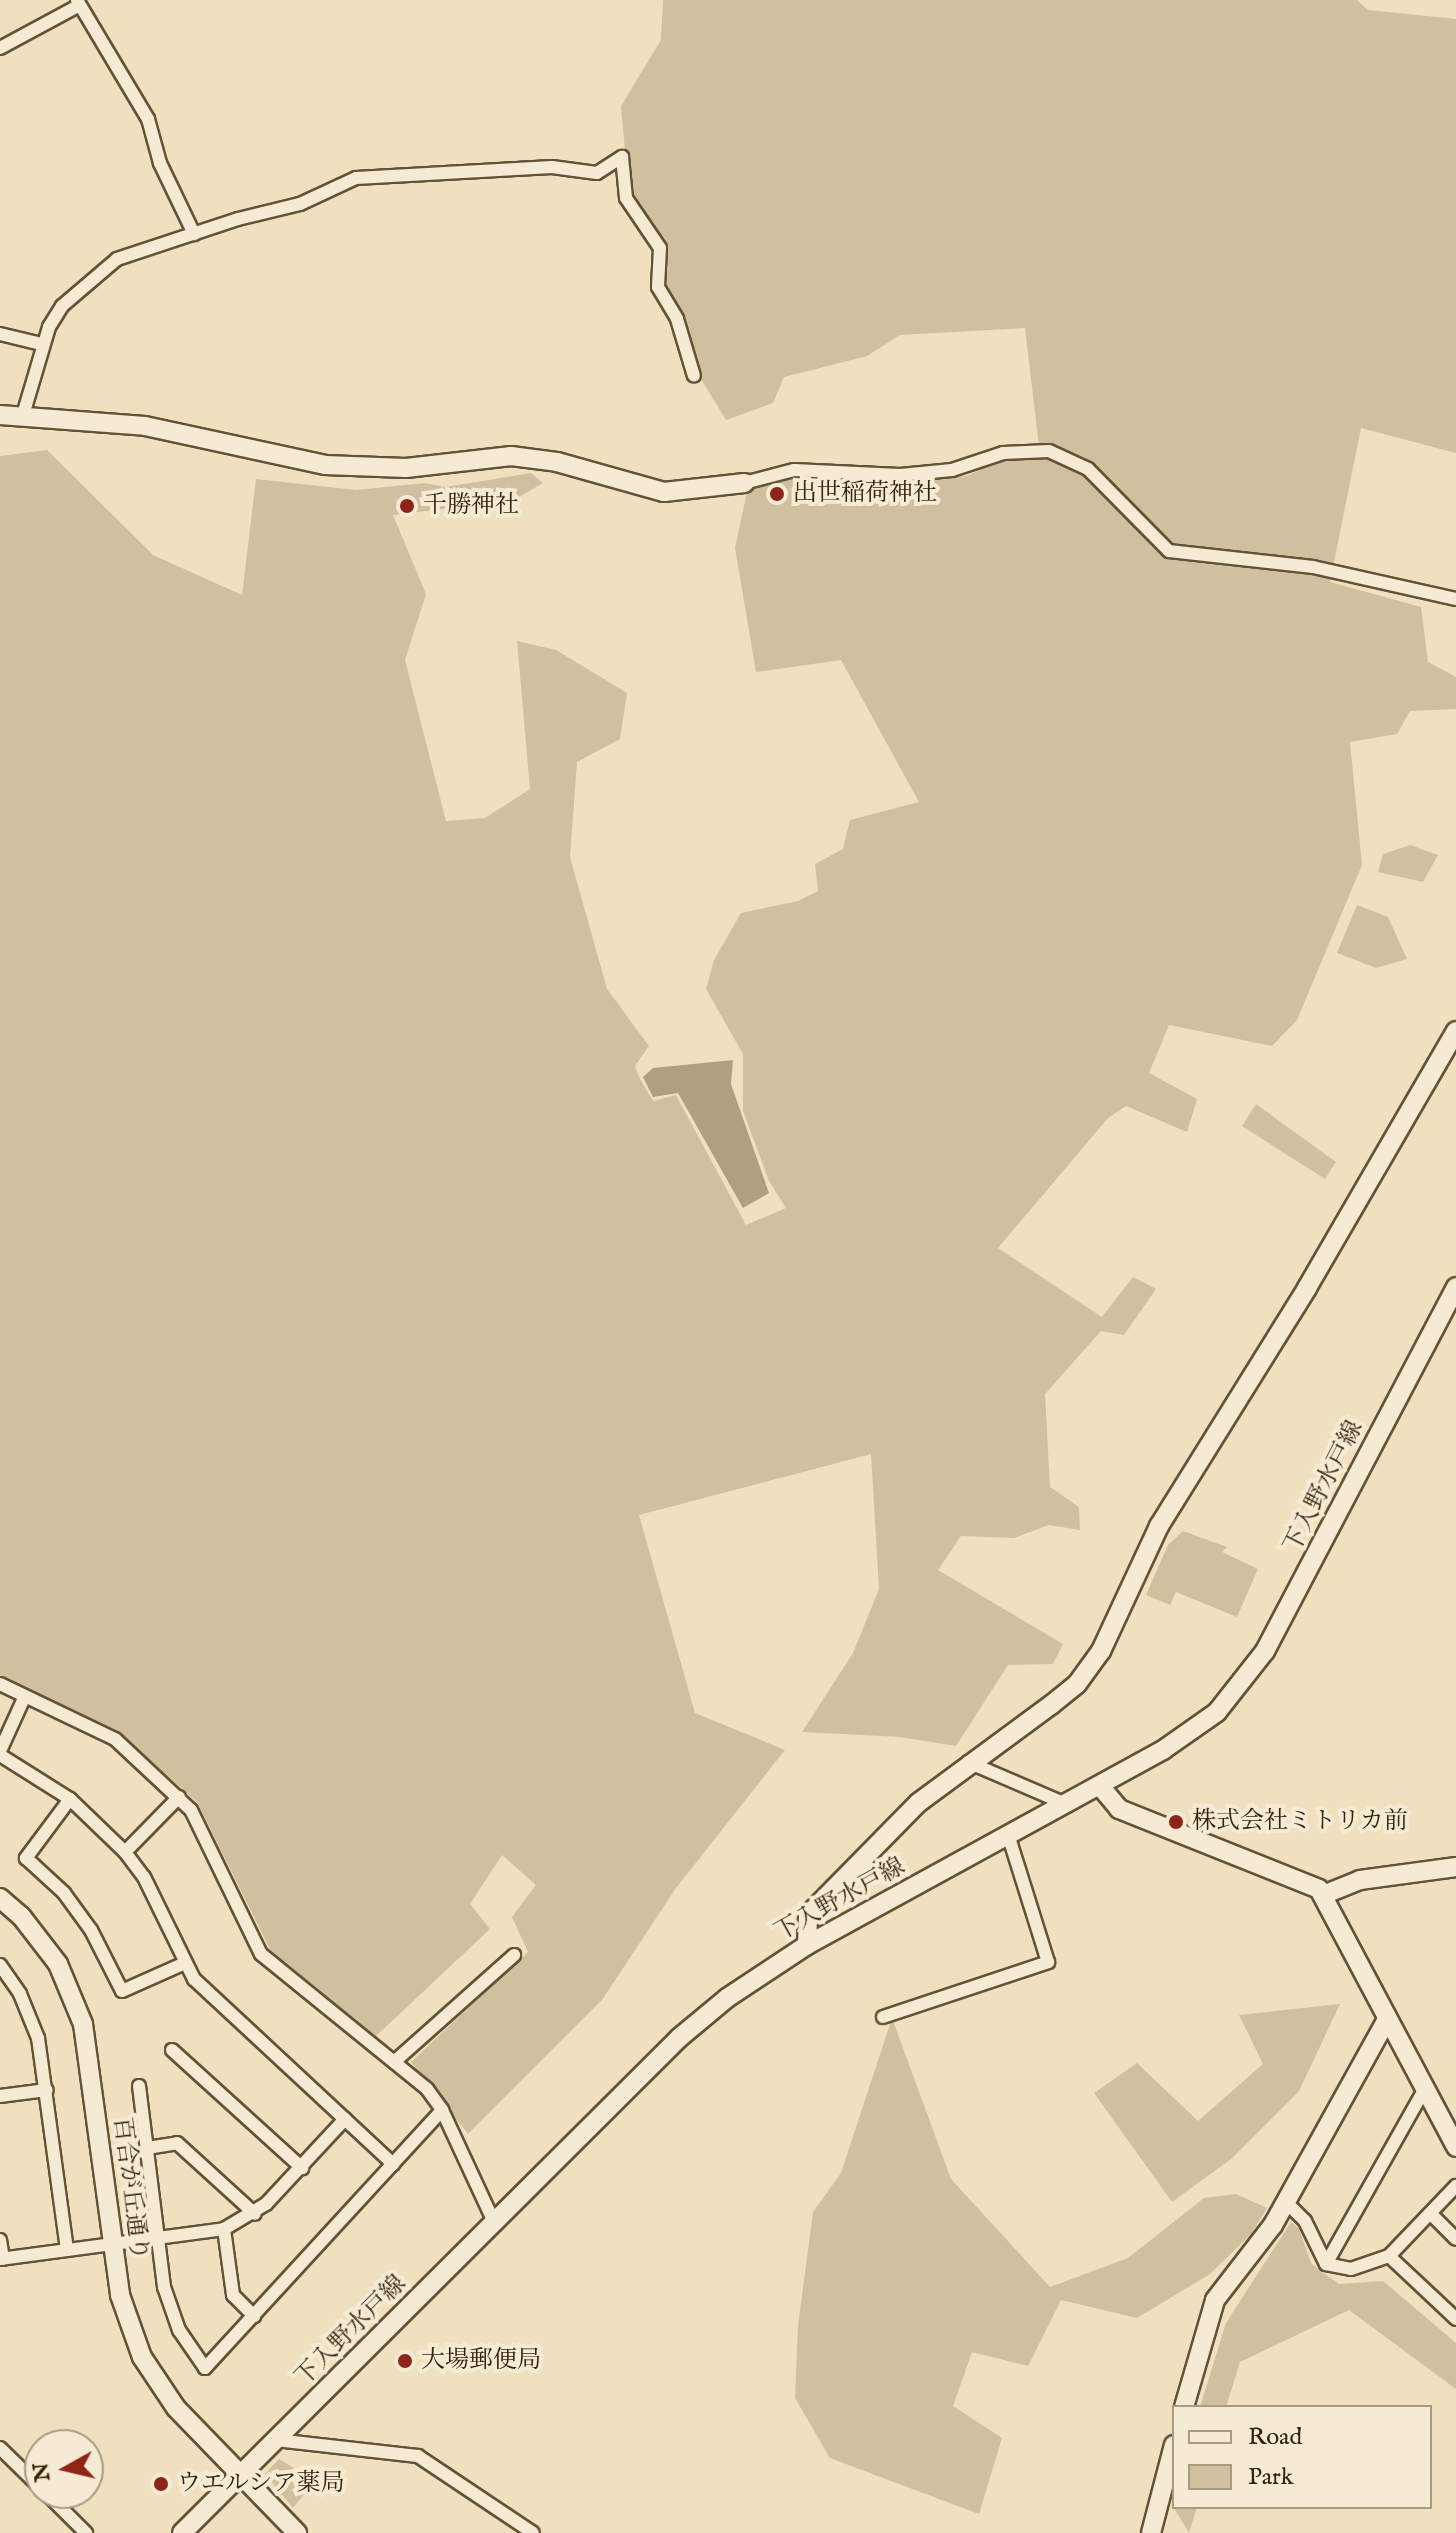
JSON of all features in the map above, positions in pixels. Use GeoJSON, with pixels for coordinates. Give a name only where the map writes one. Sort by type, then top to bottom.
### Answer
{"type":"FeatureCollection","features":[{"type":"Feature","properties":{"kind":"street"},"geometry":{"type":"LineString","coordinates":[[0,48],[78,3],[148,119],[160,163],[194,234]]}},
{"type":"Feature","properties":{"kind":"street"},"geometry":{"type":"LineString","coordinates":[[23,415],[41,344],[62,306],[117,259],[300,204],[356,178],[552,167],[597,173],[622,157],[626,198],[660,248],[658,287],[677,319],[694,376]]}},
{"type":"Feature","properties":{"kind":"street"},"geometry":{"type":"LineString","coordinates":[[0,334],[41,344]]}},
{"type":"Feature","properties":{"kind":"street"},"geometry":{"type":"LineString","coordinates":[[0,415],[145,426],[325,465],[406,468],[511,456],[557,462],[623,484],[664,492],[744,483],[794,470],[900,475],[952,470],[1003,453],[1049,451],[1088,469],[1169,551],[1313,567],[1456,599]]}},
{"type":"Feature","properties":{"kind":"street"},"geometry":{"type":"LineString","coordinates":[[807,1945],[808,1915],[918,1803],[968,1762],[1077,1684],[1101,1651],[1159,1526],[1307,1288],[1456,1031]]}},
{"type":"Feature","properties":{"kind":"street","name":"下入野水戸線"},"geometry":{"type":"LineString","coordinates":[[182,2533],[679,2038],[747,1982],[807,1945],[1100,1786],[1199,1726],[1254,1668],[1456,1287]]}},
{"type":"Feature","properties":{"kind":"street"},"geometry":{"type":"LineString","coordinates":[[0,1684],[115,1739],[179,1797],[205,1830],[261,1954],[394,2062],[442,2110],[494,2222]]}},
{"type":"Feature","properties":{"kind":"street"},"geometry":{"type":"LineString","coordinates":[[25,1696],[0,1753],[70,1799],[125,1852],[144,1877],[183,1964],[217,2002],[393,2164]]}},
{"type":"Feature","properties":{"kind":"street"},"geometry":{"type":"LineString","coordinates":[[968,1762],[1066,1804]]}},
{"type":"Feature","properties":{"kind":"street"},"geometry":{"type":"LineString","coordinates":[[1100,1786],[1119,1809],[1312,1883],[1323,1895],[1423,2092],[1456,2147]]}},
{"type":"Feature","properties":{"kind":"street"},"geometry":{"type":"LineString","coordinates":[[125,1852],[179,1797]]}},
{"type":"Feature","properties":{"kind":"street"},"geometry":{"type":"LineString","coordinates":[[70,1799],[26,1858],[64,1893],[91,1930],[122,1991],[183,1964]]}},
{"type":"Feature","properties":{"kind":"street"},"geometry":{"type":"LineString","coordinates":[[883,2017],[1048,1962],[1008,1834]]}},
{"type":"Feature","properties":{"kind":"street"},"geometry":{"type":"LineString","coordinates":[[1323,1895],[1360,1880],[1456,1867]]}},
{"type":"Feature","properties":{"kind":"street","name":"百合が丘通り"},"geometry":{"type":"LineString","coordinates":[[0,1898],[46,1945],[79,2013],[112,2245],[125,2315],[142,2357],[176,2408],[297,2533]]}},
{"type":"Feature","properties":{"kind":"street"},"geometry":{"type":"LineString","coordinates":[[394,2062],[514,1955]]}},
{"type":"Feature","properties":{"kind":"street"},"geometry":{"type":"LineString","coordinates":[[0,1965],[31,2016],[47,2090],[67,2250]]}},
{"type":"Feature","properties":{"kind":"street"},"geometry":{"type":"LineString","coordinates":[[1185,2405],[1215,2300],[1285,2201],[1386,2021]]}},
{"type":"Feature","properties":{"kind":"street"},"geometry":{"type":"LineString","coordinates":[[172,2050],[302,2168]]}},
{"type":"Feature","properties":{"kind":"street"},"geometry":{"type":"LineString","coordinates":[[139,2086],[158,2240],[170,2307],[205,2368],[442,2110]]}},
{"type":"Feature","properties":{"kind":"street"},"geometry":{"type":"LineString","coordinates":[[0,2096],[47,2090]]}},
{"type":"Feature","properties":{"kind":"street"},"geometry":{"type":"LineString","coordinates":[[1326,2264],[1423,2092]]}},
{"type":"Feature","properties":{"kind":"street"},"geometry":{"type":"LineString","coordinates":[[0,2240],[1,2259],[224,2229],[255,2214],[302,2168],[345,2119]]}},
{"type":"Feature","properties":{"kind":"street"},"geometry":{"type":"LineString","coordinates":[[147,2148],[177,2143],[255,2214]]}},
{"type":"Feature","properties":{"kind":"street"},"geometry":{"type":"LineString","coordinates":[[1326,2264],[1351,2269],[1389,2256],[1456,2186]]}},
{"type":"Feature","properties":{"kind":"street"},"geometry":{"type":"LineString","coordinates":[[1285,2201],[1305,2221],[1326,2264]]}},
{"type":"Feature","properties":{"kind":"street"},"geometry":{"type":"LineString","coordinates":[[1431,2214],[1456,2239]]}},
{"type":"Feature","properties":{"kind":"street"},"geometry":{"type":"LineString","coordinates":[[224,2229],[233,2295],[254,2316]]}},
{"type":"Feature","properties":{"kind":"street"},"geometry":{"type":"LineString","coordinates":[[1389,2256],[1456,2319]]}},
{"type":"Feature","properties":{"kind":"street"},"geometry":{"type":"LineString","coordinates":[[275,2440],[418,2456],[533,2533]]}},
{"type":"Feature","properties":{"kind":"street"},"geometry":{"type":"LineString","coordinates":[[0,2448],[24,2471]]}},
{"type":"Feature","properties":{"kind":"street"},"geometry":{"type":"LineString","coordinates":[[1151,2533],[1172,2453]]}},
{"type":"Feature","properties":{"kind":"street"},"geometry":{"type":"LineString","coordinates":[[62,2509],[86,2533]]}},
{"type":"Feature","properties":{"kind":"green space"},"geometry":{"type":"Polygon","coordinates":[[[663,0],[1357,0],[1368,10],[1456,19],[1456,453],[1361,428],[1330,582],[1421,607],[1428,662],[1456,677],[1456,709],[1410,711],[1397,734],[1350,742],[1362,865],[1297,1020],[1272,1046],[1169,1025],[1149,1073],[1197,1099],[1187,1132],[1126,1106],[1108,1118],[998,1248],[1102,1317],[1133,1277],[1156,1289],[1124,1335],[1101,1331],[1045,1394],[1050,1487],[1079,1507],[1080,1530],[1049,1525],[1014,1538],[961,1536],[938,1570],[1063,1644],[1053,1664],[1008,1665],[956,1746],[900,1737],[802,1732],[853,1653],[879,1589],[871,1454],[639,1515],[695,1713],[785,1750],[676,1888],[602,2000],[468,2134],[411,2062],[528,1952],[512,1917],[536,1885],[502,1855],[470,1904],[490,1929],[376,2036],[271,1951],[197,1802],[125,1738],[0,1675],[0,456],[47,450],[153,555],[242,595],[256,479],[356,490],[425,483],[445,487],[531,473],[543,483],[512,501],[393,515],[426,594],[405,660],[446,821],[485,818],[530,789],[517,641],[556,650],[627,693],[620,739],[577,762],[570,857],[607,989],[649,1046],[635,1066],[640,1079],[653,1101],[676,1095],[746,1225],[786,1208],[769,1181],[743,1111],[743,1054],[706,989],[714,960],[741,913],[798,901],[818,891],[815,864],[843,849],[850,820],[919,802],[841,660],[756,672],[735,548],[747,492],[780,478],[877,482],[967,476],[1003,459],[1040,455],[1025,328],[900,335],[867,356],[784,377],[773,403],[726,420],[695,369],[664,289],[665,247],[633,201],[628,185],[621,106],[661,40],[663,0]]]}},
{"type":"Feature","properties":{"kind":"green space"},"geometry":{"type":"Polygon","coordinates":[[[1410,845],[1438,855],[1423,882],[1378,872],[1383,854],[1410,845]]]}},
{"type":"Feature","properties":{"kind":"green space"},"geometry":{"type":"Polygon","coordinates":[[[1357,905],[1388,917],[1407,959],[1376,968],[1337,953],[1357,905]]]}},
{"type":"Feature","properties":{"kind":"green space"},"geometry":{"type":"Polygon","coordinates":[[[1256,1104],[1336,1162],[1325,1179],[1242,1126],[1256,1104]]]}},
{"type":"Feature","properties":{"kind":"green space"},"geometry":{"type":"Polygon","coordinates":[[[1183,1531],[1227,1547],[1222,1552],[1258,1569],[1237,1617],[1176,1592],[1170,1605],[1146,1595],[1168,1545],[1183,1531]]]}},
{"type":"Feature","properties":{"kind":"green space"},"geometry":{"type":"Polygon","coordinates":[[[1340,2004],[1299,2091],[1231,2159],[1172,2202],[1094,2093],[1137,2063],[1198,2121],[1263,2064],[1239,2015],[1340,2004]]]}},
{"type":"Feature","properties":{"kind":"green space"},"geometry":{"type":"Polygon","coordinates":[[[892,2018],[951,2179],[1050,2287],[1128,2258],[1204,2198],[1236,2194],[1267,2208],[1251,2234],[1210,2274],[1137,2318],[1061,2300],[1028,2366],[972,2352],[953,2406],[1002,2438],[979,2514],[830,2458],[795,2398],[798,2326],[813,2212],[841,2173],[892,2018]]]}},
{"type":"Feature","properties":{"kind":"green space"},"geometry":{"type":"Polygon","coordinates":[[[1291,2222],[1299,2229],[1311,2263],[1323,2273],[1339,2284],[1383,2281],[1456,2343],[1456,2389],[1349,2310],[1240,2362],[1227,2405],[1201,2405],[1226,2323],[1291,2222]]]}},
{"type":"Feature","properties":{"kind":"green space"},"geometry":{"type":"Polygon","coordinates":[[[279,2459],[315,2481],[293,2508],[265,2474],[279,2459]]]}},
{"type":"Feature","properties":{"kind":"green space"},"geometry":{"type":"Polygon","coordinates":[[[1174,2509],[1196,2509],[1189,2533],[1174,2509]]]}},
{"type":"Feature","properties":{"kind":"shaded area"},"geometry":{"type":"Polygon","coordinates":[[[733,1060],[731,1084],[769,1193],[743,1208],[678,1093],[653,1097],[643,1077],[653,1068],[733,1060]]]}},
{"type":"Feature","properties":{"kind":"place","name":"出世稲荷神社"},"geometry":{"type":"Point","coordinates":[777,494]}},
{"type":"Feature","properties":{"kind":"place","name":"千勝神社"},"geometry":{"type":"Point","coordinates":[407,506]}},
{"type":"Feature","properties":{"kind":"place","name":"株式会社ミトリカ前"},"geometry":{"type":"Point","coordinates":[1176,1822]}},
{"type":"Feature","properties":{"kind":"place","name":"大場郵便局"},"geometry":{"type":"Point","coordinates":[405,2361]}},
{"type":"Feature","properties":{"kind":"place","name":"ウエルシア薬局"},"geometry":{"type":"Point","coordinates":[161,2484]}}]}
